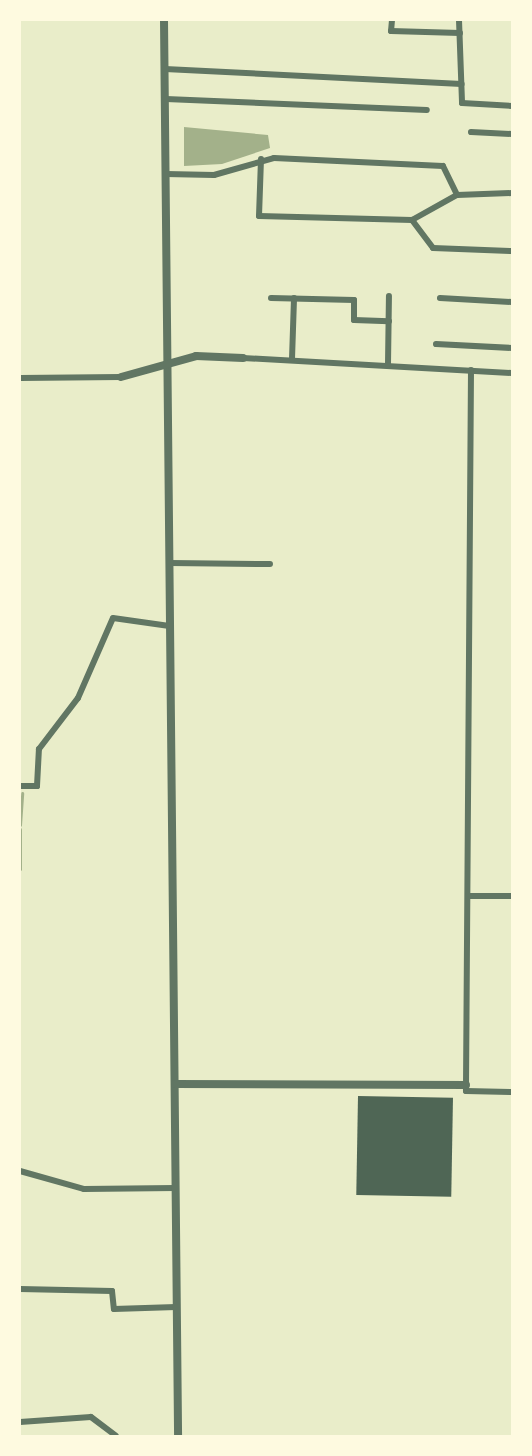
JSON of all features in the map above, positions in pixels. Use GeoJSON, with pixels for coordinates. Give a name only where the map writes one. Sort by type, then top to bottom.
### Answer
{"type":"FeatureCollection","features":[{"type":"Feature","properties":{"kind":"street"},"geometry":{"type":"LineString","coordinates":[[164,20],[170,361],[170,626],[178,1437]]}},
{"type":"Feature","properties":{"kind":"street"},"geometry":{"type":"LineString","coordinates":[[392,20],[391,31],[460,33]]}},
{"type":"Feature","properties":{"kind":"street"},"geometry":{"type":"LineString","coordinates":[[459,20],[462,103],[513,106]]}},
{"type":"Feature","properties":{"kind":"street"},"geometry":{"type":"LineString","coordinates":[[165,69],[462,84]]}},
{"type":"Feature","properties":{"kind":"street"},"geometry":{"type":"LineString","coordinates":[[166,99],[428,110]]}},
{"type":"Feature","properties":{"kind":"street"},"geometry":{"type":"LineString","coordinates":[[471,132],[513,134]]}},
{"type":"Feature","properties":{"kind":"street"},"geometry":{"type":"LineString","coordinates":[[166,174],[214,175],[261,159],[443,166],[458,195]]}},
{"type":"Feature","properties":{"kind":"street"},"geometry":{"type":"LineString","coordinates":[[261,159],[259,216],[412,220],[458,195],[513,193]]}},
{"type":"Feature","properties":{"kind":"street"},"geometry":{"type":"LineString","coordinates":[[412,220],[433,248],[513,251]]}},
{"type":"Feature","properties":{"kind":"street"},"geometry":{"type":"LineString","coordinates":[[388,364],[389,296]]}},
{"type":"Feature","properties":{"kind":"street"},"geometry":{"type":"LineString","coordinates":[[292,359],[294,297]]}},
{"type":"Feature","properties":{"kind":"street"},"geometry":{"type":"LineString","coordinates":[[271,298],[354,300],[354,320],[389,321]]}},
{"type":"Feature","properties":{"kind":"street"},"geometry":{"type":"LineString","coordinates":[[440,298],[513,302]]}},
{"type":"Feature","properties":{"kind":"street"},"geometry":{"type":"LineString","coordinates":[[436,344],[513,348]]}},
{"type":"Feature","properties":{"kind":"street"},"geometry":{"type":"LineString","coordinates":[[20,378],[121,377],[170,361],[243,358],[388,364],[513,373]]}},
{"type":"Feature","properties":{"kind":"street"},"geometry":{"type":"LineString","coordinates":[[471,370],[466,1091],[513,1092]]}},
{"type":"Feature","properties":{"kind":"street"},"geometry":{"type":"LineString","coordinates":[[170,563],[270,564]]}},
{"type":"Feature","properties":{"kind":"street"},"geometry":{"type":"LineString","coordinates":[[20,786],[38,786],[39,749],[78,698],[113,618],[170,626]]}},
{"type":"Feature","properties":{"kind":"street"},"geometry":{"type":"LineString","coordinates":[[468,896],[513,896]]}},
{"type":"Feature","properties":{"kind":"street"},"geometry":{"type":"LineString","coordinates":[[175,1084],[466,1085]]}},
{"type":"Feature","properties":{"kind":"street"},"geometry":{"type":"LineString","coordinates":[[20,1172],[84,1189],[175,1188]]}},
{"type":"Feature","properties":{"kind":"street"},"geometry":{"type":"LineString","coordinates":[[20,1288],[112,1291],[114,1309],[176,1307]]}},
{"type":"Feature","properties":{"kind":"street"},"geometry":{"type":"LineString","coordinates":[[20,1422],[91,1417],[116,1437]]}},
{"type":"Feature","properties":{"kind":"shaded area"},"geometry":{"type":"Polygon","coordinates":[[[184,127],[268,135],[270,148],[222,164],[184,166],[184,127]]]}},
{"type":"Feature","properties":{"kind":"building"},"geometry":{"type":"Polygon","coordinates":[[[358,1096],[453,1098],[451,1197],[356,1195],[358,1096]]]}},
{"type":"Feature","properties":{"kind":"waterway"},"geometry":{"type":"LineString","coordinates":[[20,825],[22,793]]}},
{"type":"Feature","properties":{"kind":"waterway"},"geometry":{"type":"LineString","coordinates":[[20,829],[20,869]]}}]}
